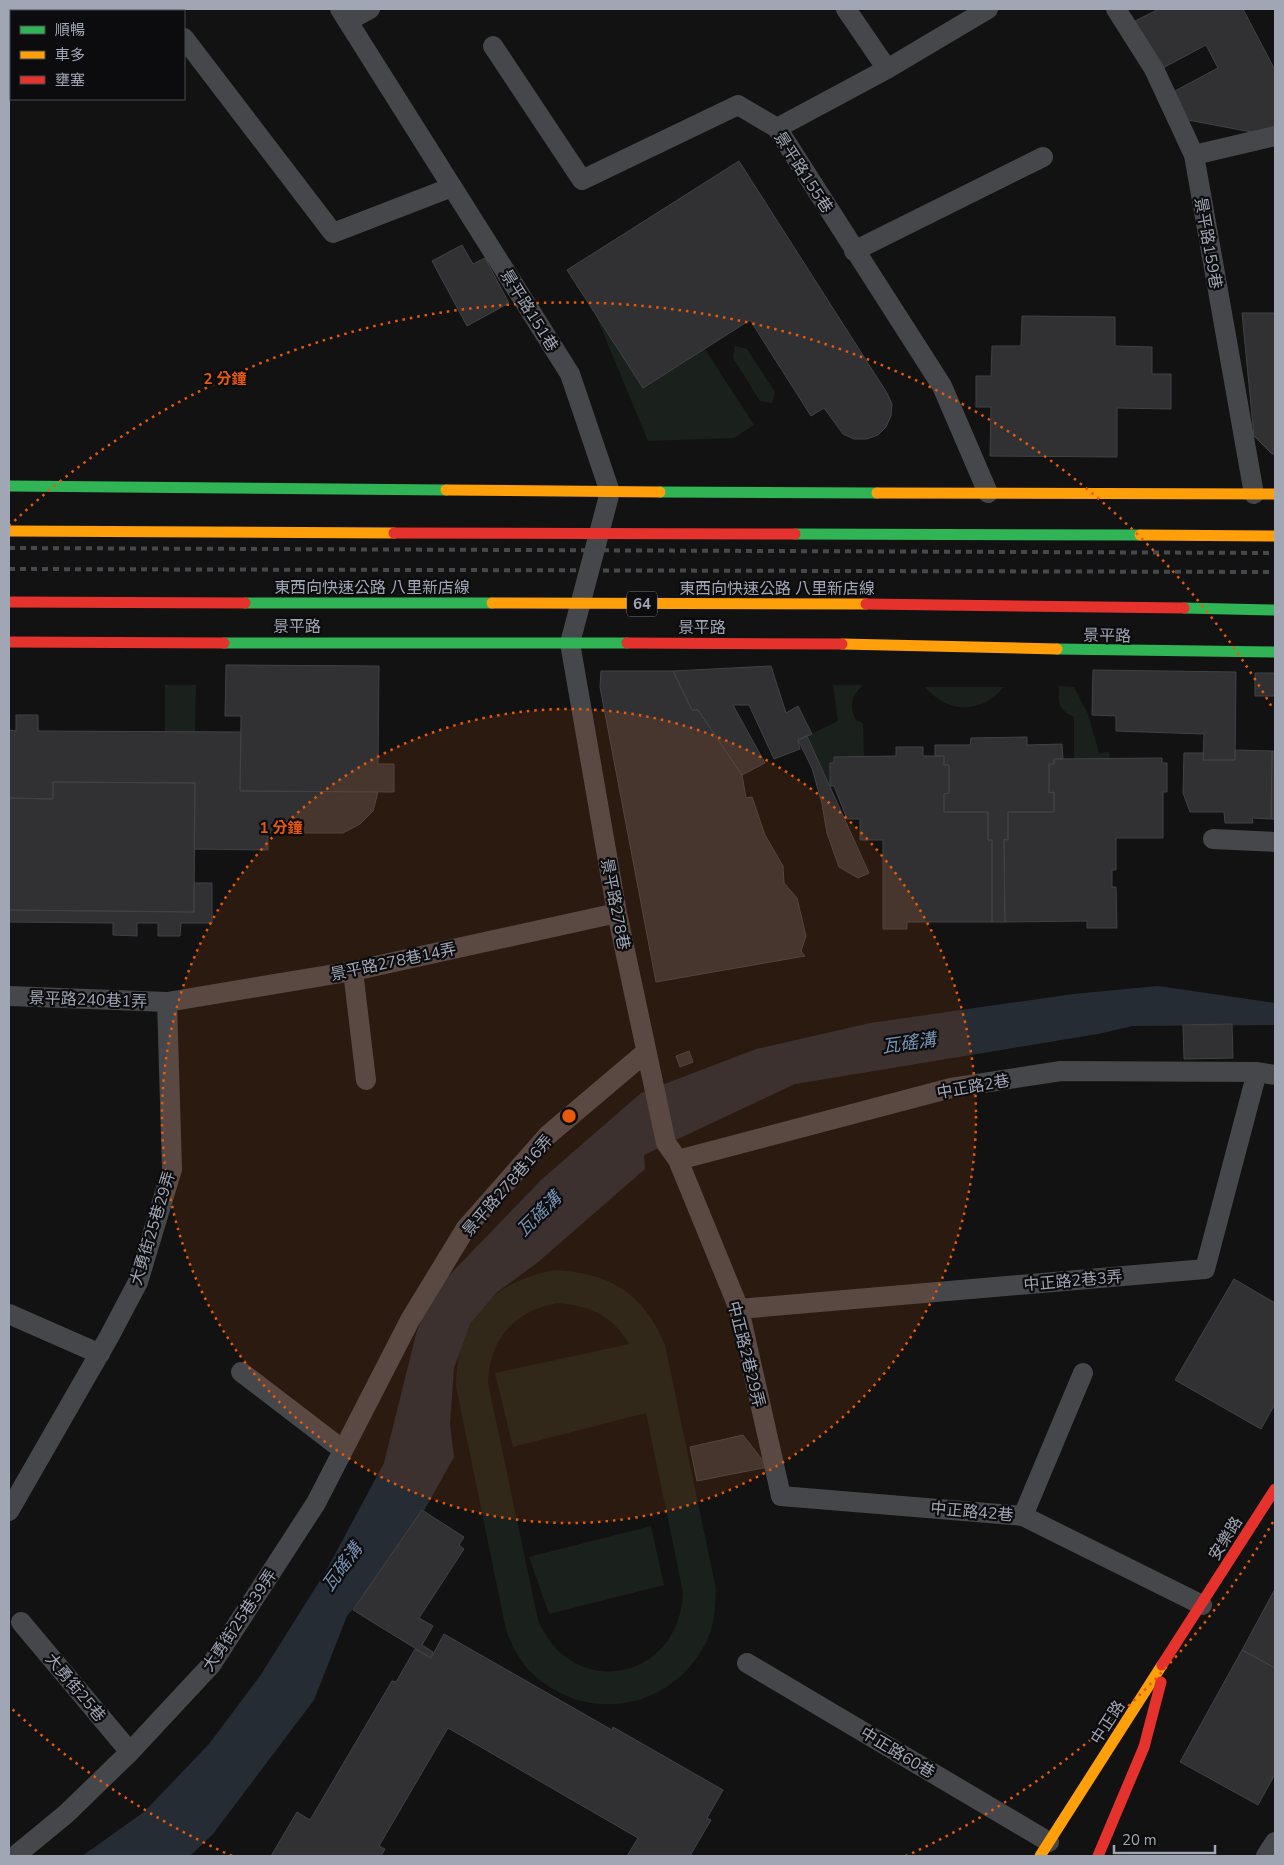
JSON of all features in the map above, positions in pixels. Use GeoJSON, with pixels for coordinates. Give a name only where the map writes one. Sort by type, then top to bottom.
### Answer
{"type":"FeatureCollection","features":[{"type":"Feature","properties":{"kind":"main road"},"geometry":{"type":"LineString","coordinates":[[9,486],[610,492],[1275,494]]}},
{"type":"Feature","properties":{"kind":"main road"},"geometry":{"type":"LineString","coordinates":[[9,531],[1275,536]]}},
{"type":"Feature","properties":{"kind":"main road","name":"東西向快速公路 八里新店線"},"geometry":{"type":"LineString","coordinates":[[9,602],[911,604],[1275,610]]}},
{"type":"Feature","properties":{"kind":"main road","name":"景平路"},"geometry":{"type":"LineString","coordinates":[[9,642],[846,644],[1160,652],[1275,652]]}},
{"type":"Feature","properties":{"kind":"main road","name":"安樂路"},"geometry":{"type":"LineString","coordinates":[[1202,1605],[1275,1489]]}},
{"type":"Feature","properties":{"kind":"main road","name":"中正路"},"geometry":{"type":"LineString","coordinates":[[1044,1849],[1202,1605]]}},
{"type":"Feature","properties":{"kind":"main road"},"geometry":{"type":"LineString","coordinates":[[1098,1856],[1144,1747],[1168,1657]]}},
{"type":"Feature","properties":{"kind":"lane"},"geometry":{"type":"LineString","coordinates":[[344,15],[370,9]]}},
{"type":"Feature","properties":{"kind":"lane"},"geometry":{"type":"LineString","coordinates":[[846,9],[887,69]]}},
{"type":"Feature","properties":{"kind":"lane"},"geometry":{"type":"LineString","coordinates":[[777,128],[887,69],[988,9]]}},
{"type":"Feature","properties":{"kind":"lane","name":"景平路159巷"},"geometry":{"type":"LineString","coordinates":[[1116,9],[1154,69],[1194,155],[1254,494]]}},
{"type":"Feature","properties":{"kind":"lane","name":"景平路151巷"},"geometry":{"type":"LineString","coordinates":[[344,15],[570,374],[610,492]]}},
{"type":"Feature","properties":{"kind":"lane"},"geometry":{"type":"LineString","coordinates":[[185,39],[333,233],[452,187]]}},
{"type":"Feature","properties":{"kind":"lane","name":"景平路155巷"},"geometry":{"type":"LineString","coordinates":[[493,46],[582,180],[738,104],[777,128],[942,386],[988,493]]}},
{"type":"Feature","properties":{"kind":"lane"},"geometry":{"type":"LineString","coordinates":[[1194,155],[1275,136]]}},
{"type":"Feature","properties":{"kind":"lane"},"geometry":{"type":"LineString","coordinates":[[854,251],[1042,157]]}},
{"type":"Feature","properties":{"kind":"lane"},"geometry":{"type":"LineString","coordinates":[[570,643],[610,492]]}},
{"type":"Feature","properties":{"kind":"lane","name":"景平路278巷"},"geometry":{"type":"LineString","coordinates":[[570,643],[617,913],[646,1052],[666,1143],[678,1160]]}},
{"type":"Feature","properties":{"kind":"lane"},"geometry":{"type":"LineString","coordinates":[[1213,839],[1275,842]]}},
{"type":"Feature","properties":{"kind":"lane","name":"景平路278巷14弄"},"geometry":{"type":"LineString","coordinates":[[167,1002],[353,970],[617,913]]}},
{"type":"Feature","properties":{"kind":"lane"},"geometry":{"type":"LineString","coordinates":[[353,970],[366,1080]]}},
{"type":"Feature","properties":{"kind":"lane","name":"景平路240巷1弄"},"geometry":{"type":"LineString","coordinates":[[9,996],[167,1002]]}},
{"type":"Feature","properties":{"kind":"lane","name":"大勇街25巷29弄"},"geometry":{"type":"LineString","coordinates":[[9,1511],[100,1354],[138,1282],[172,1168],[167,1002]]}},
{"type":"Feature","properties":{"kind":"lane","name":"景平路278巷16弄"},"geometry":{"type":"LineString","coordinates":[[343,1450],[410,1320],[466,1228],[548,1136],[646,1052]]}},
{"type":"Feature","properties":{"kind":"lane","name":"中正路2巷"},"geometry":{"type":"LineString","coordinates":[[678,1160],[950,1088],[1061,1071],[1266,1073]]}},
{"type":"Feature","properties":{"kind":"lane","name":"中正路2巷3弄"},"geometry":{"type":"LineString","coordinates":[[739,1310],[1205,1269],[1266,1073]]}},
{"type":"Feature","properties":{"kind":"lane","name":"中正路2巷29弄"},"geometry":{"type":"LineString","coordinates":[[678,1160],[739,1310],[781,1496]]}},
{"type":"Feature","properties":{"kind":"lane"},"geometry":{"type":"LineString","coordinates":[[9,1314],[100,1354]]}},
{"type":"Feature","properties":{"kind":"lane"},"geometry":{"type":"LineString","coordinates":[[241,1372],[343,1450]]}},
{"type":"Feature","properties":{"kind":"lane"},"geometry":{"type":"LineString","coordinates":[[1023,1516],[1083,1373]]}},
{"type":"Feature","properties":{"kind":"lane","name":"大勇街25巷39弄"},"geometry":{"type":"LineString","coordinates":[[15,1856],[66,1814],[130,1752],[211,1665],[316,1503],[343,1450]]}},
{"type":"Feature","properties":{"kind":"lane","name":"中正路42巷"},"geometry":{"type":"LineString","coordinates":[[781,1496],[1023,1516],[1202,1605]]}},
{"type":"Feature","properties":{"kind":"lane","name":"大勇街25巷"},"geometry":{"type":"LineString","coordinates":[[21,1622],[130,1752]]}},
{"type":"Feature","properties":{"kind":"lane","name":"中正路60巷"},"geometry":{"type":"LineString","coordinates":[[746,1663],[1044,1849]]}},
{"type":"Feature","properties":{"kind":"lane"},"geometry":{"type":"LineString","coordinates":[[1266,1856],[1275,1842]]}},
{"type":"Feature","properties":{"kind":"shaded area"},"geometry":{"type":"Polygon","coordinates":[[[595,313],[643,388],[705,349],[754,425],[734,438],[648,441],[595,313]]]}},
{"type":"Feature","properties":{"kind":"shaded area"},"geometry":{"type":"Polygon","coordinates":[[[735,346],[747,349],[775,392],[772,403],[760,401],[733,358],[735,346]]]}},
{"type":"Feature","properties":{"kind":"shaded area"},"geometry":{"type":"Polygon","coordinates":[[[165,685],[196,685],[195,732],[165,732],[165,685]]]}},
{"type":"Feature","properties":{"kind":"shaded area"},"geometry":{"type":"Polygon","coordinates":[[[833,685],[863,685],[852,701],[852,710],[856,720],[863,723],[864,757],[834,757],[834,763],[830,763],[830,786],[807,736],[838,721],[833,685]]]}},
{"type":"Feature","properties":{"kind":"shaded area"},"geometry":{"type":"Polygon","coordinates":[[[1059,686],[1074,687],[1088,714],[1099,753],[1109,752],[1110,759],[1074,759],[1074,717],[1065,712],[1060,705],[1059,686]]]}},
{"type":"Feature","properties":{"kind":"shaded area"},"geometry":{"type":"Polygon","coordinates":[[[925,687],[1004,687],[985,702],[975,706],[964,707],[944,702],[925,687]]]}},
{"type":"Feature","properties":{"kind":"shaded area"},"geometry":{"type":"Polygon","coordinates":[[[554,1270],[574,1272],[608,1281],[623,1289],[635,1299],[656,1327],[665,1345],[716,1589],[714,1614],[708,1638],[694,1662],[675,1681],[653,1694],[628,1702],[603,1704],[578,1700],[553,1689],[531,1672],[523,1662],[506,1630],[456,1386],[458,1363],[463,1342],[481,1308],[495,1295],[512,1284],[531,1276],[554,1270]],[[557,1303],[541,1307],[516,1320],[499,1340],[493,1353],[488,1383],[538,1620],[554,1646],[575,1663],[598,1671],[622,1670],[645,1662],[664,1645],[677,1622],[683,1592],[646,1413],[513,1447],[495,1373],[629,1344],[623,1334],[599,1313],[568,1304],[557,1303]]]}},
{"type":"Feature","properties":{"kind":"shaded area"},"geometry":{"type":"Polygon","coordinates":[[[651,1526],[664,1585],[549,1614],[529,1557],[651,1526]]]}},
{"type":"Feature","properties":{"kind":"water","name":"瓦磘溝"},"geometry":{"type":"Polygon","coordinates":[[[1158,986],[1275,1003],[1275,1025],[1133,1026],[1098,1034],[795,1084],[644,1155],[645,1169],[537,1263],[496,1293],[470,1324],[454,1368],[450,1424],[454,1457],[421,1516],[367,1593],[347,1616],[314,1700],[213,1834],[190,1856],[82,1856],[144,1812],[209,1744],[260,1676],[326,1571],[384,1463],[416,1334],[431,1294],[541,1180],[641,1093],[756,1049],[870,1023],[1073,994],[1158,986]]]}},
{"type":"Feature","properties":{"kind":"building"},"geometry":{"type":"Polygon","coordinates":[[[1159,9],[1243,9],[1275,70],[1275,132],[1267,135],[1188,120],[1173,92],[1218,68],[1206,45],[1161,69],[1135,21],[1159,9]]]}},
{"type":"Feature","properties":{"kind":"building"},"geometry":{"type":"Polygon","coordinates":[[[739,161],[887,393],[892,404],[891,416],[886,427],[878,435],[867,439],[854,439],[843,434],[824,408],[811,416],[750,320],[643,388],[567,270],[739,161]]]}},
{"type":"Feature","properties":{"kind":"building"},"geometry":{"type":"Polygon","coordinates":[[[462,245],[473,264],[485,258],[509,303],[467,326],[432,261],[462,245]]]}},
{"type":"Feature","properties":{"kind":"building"},"geometry":{"type":"Polygon","coordinates":[[[1242,313],[1275,313],[1275,454],[1272,454],[1254,436],[1242,313]]]}},
{"type":"Feature","properties":{"kind":"building"},"geometry":{"type":"Polygon","coordinates":[[[1022,316],[1115,317],[1115,346],[1152,347],[1152,374],[1171,374],[1171,409],[1117,408],[1117,457],[990,456],[991,407],[976,407],[976,376],[991,376],[992,346],[1021,346],[1022,316]]]}},
{"type":"Feature","properties":{"kind":"building"},"geometry":{"type":"Polygon","coordinates":[[[226,665],[379,666],[378,764],[394,764],[394,792],[240,791],[241,716],[225,716],[226,665]]]}},
{"type":"Feature","properties":{"kind":"building"},"geometry":{"type":"Polygon","coordinates":[[[771,666],[786,713],[798,706],[812,734],[798,740],[800,749],[774,759],[749,705],[733,705],[765,763],[742,775],[698,710],[692,710],[673,671],[771,666]]]}},
{"type":"Feature","properties":{"kind":"building"},"geometry":{"type":"Polygon","coordinates":[[[1093,670],[1236,672],[1235,760],[1203,760],[1204,734],[1116,731],[1116,716],[1092,715],[1093,670]]]}},
{"type":"Feature","properties":{"kind":"building"},"geometry":{"type":"Polygon","coordinates":[[[601,671],[673,671],[692,710],[698,710],[742,775],[746,798],[752,797],[765,835],[783,866],[784,883],[797,898],[806,936],[801,951],[805,956],[656,982],[600,687],[601,671]]]}},
{"type":"Feature","properties":{"kind":"building"},"geometry":{"type":"Polygon","coordinates":[[[1255,673],[1275,673],[1275,696],[1255,696],[1255,673]]]}},
{"type":"Feature","properties":{"kind":"building"},"geometry":{"type":"Polygon","coordinates":[[[16,715],[38,715],[38,731],[241,732],[240,791],[378,792],[373,811],[360,824],[343,833],[268,833],[268,850],[194,849],[195,783],[53,782],[53,799],[9,798],[9,730],[16,731],[16,715]]]}},
{"type":"Feature","properties":{"kind":"building"},"geometry":{"type":"Polygon","coordinates":[[[807,736],[869,873],[858,878],[839,867],[827,833],[822,804],[812,768],[798,740],[807,736]]]}},
{"type":"Feature","properties":{"kind":"building"},"geometry":{"type":"Polygon","coordinates":[[[1027,737],[1027,745],[1062,744],[1063,759],[1054,759],[1054,764],[1049,764],[1049,793],[1054,792],[1054,812],[1008,812],[1008,840],[1004,839],[1005,922],[992,922],[992,840],[988,840],[988,812],[944,812],[944,794],[949,793],[949,765],[944,765],[944,756],[935,756],[935,745],[970,745],[971,738],[1027,737]]]}},
{"type":"Feature","properties":{"kind":"building"},"geometry":{"type":"Polygon","coordinates":[[[896,747],[923,747],[923,756],[944,756],[944,765],[949,765],[949,793],[944,794],[944,812],[988,812],[988,840],[992,840],[992,922],[907,922],[907,929],[883,929],[883,840],[860,840],[860,819],[847,819],[834,786],[830,786],[830,763],[834,763],[834,757],[896,756],[896,747]]]}},
{"type":"Feature","properties":{"kind":"building"},"geometry":{"type":"Polygon","coordinates":[[[1235,750],[1272,751],[1271,819],[1252,818],[1253,823],[1225,823],[1224,812],[1190,812],[1183,793],[1184,753],[1204,753],[1203,760],[1235,760],[1235,750]]]}},
{"type":"Feature","properties":{"kind":"building"},"geometry":{"type":"Polygon","coordinates":[[[1272,751],[1275,751],[1275,819],[1271,819],[1272,751]]]}},
{"type":"Feature","properties":{"kind":"building"},"geometry":{"type":"Polygon","coordinates":[[[1162,758],[1162,763],[1167,763],[1167,792],[1163,792],[1163,838],[1116,838],[1116,870],[1112,870],[1112,887],[1116,887],[1117,928],[1087,928],[1087,921],[1005,922],[1004,839],[1008,840],[1008,812],[1054,812],[1054,792],[1049,793],[1049,764],[1054,764],[1054,759],[1162,758]]]}},
{"type":"Feature","properties":{"kind":"building"},"geometry":{"type":"Polygon","coordinates":[[[53,782],[195,783],[194,912],[9,910],[9,798],[53,799],[53,782]]]}},
{"type":"Feature","properties":{"kind":"building"},"geometry":{"type":"Polygon","coordinates":[[[194,883],[212,883],[212,923],[181,923],[180,936],[158,936],[158,923],[137,923],[137,936],[113,935],[113,923],[9,922],[9,910],[194,912],[194,883]]]}},
{"type":"Feature","properties":{"kind":"building"},"geometry":{"type":"Polygon","coordinates":[[[1232,1024],[1233,1058],[1184,1059],[1183,1025],[1232,1024]]]}},
{"type":"Feature","properties":{"kind":"building"},"geometry":{"type":"Polygon","coordinates":[[[689,1051],[693,1062],[680,1067],[676,1056],[689,1051]]]}},
{"type":"Feature","properties":{"kind":"building"},"geometry":{"type":"Polygon","coordinates":[[[1234,1279],[1275,1303],[1275,1404],[1261,1429],[1175,1380],[1234,1279]]]}},
{"type":"Feature","properties":{"kind":"building"},"geometry":{"type":"Polygon","coordinates":[[[743,1435],[768,1467],[697,1481],[690,1447],[743,1435]]]}},
{"type":"Feature","properties":{"kind":"building"},"geometry":{"type":"Polygon","coordinates":[[[422,1510],[464,1537],[459,1545],[464,1549],[419,1618],[433,1626],[422,1645],[433,1652],[431,1658],[353,1610],[422,1510]]]}},
{"type":"Feature","properties":{"kind":"building"},"geometry":{"type":"Polygon","coordinates":[[[1275,1589],[1275,1668],[1242,1650],[1275,1589]]]}},
{"type":"Feature","properties":{"kind":"building"},"geometry":{"type":"Polygon","coordinates":[[[444,1634],[612,1730],[613,1727],[723,1790],[707,1818],[711,1820],[691,1854],[692,1856],[627,1856],[638,1838],[448,1728],[379,1846],[385,1849],[381,1856],[271,1856],[297,1812],[310,1820],[392,1681],[396,1682],[415,1649],[431,1658],[444,1634]]]}},
{"type":"Feature","properties":{"kind":"building"},"geometry":{"type":"Polygon","coordinates":[[[1242,1650],[1275,1668],[1275,1774],[1258,1805],[1180,1762],[1242,1650]]]}},
{"type":"Feature","properties":{"kind":"railway"},"geometry":{"type":"LineString","coordinates":[[9,548],[1275,553]]}},
{"type":"Feature","properties":{"kind":"railway"},"geometry":{"type":"LineString","coordinates":[[9,569],[1275,572]]}},
{"type":"Feature","properties":{"kind":"traffic: fast"},"geometry":{"type":"LineString","coordinates":[[9,486],[446,490]]}},
{"type":"Feature","properties":{"kind":"traffic: fast"},"geometry":{"type":"LineString","coordinates":[[660,492],[877,493]]}},
{"type":"Feature","properties":{"kind":"traffic: fast"},"geometry":{"type":"LineString","coordinates":[[795,534],[1140,535]]}},
{"type":"Feature","properties":{"kind":"traffic: fast"},"geometry":{"type":"LineString","coordinates":[[245,603],[492,603]]}},
{"type":"Feature","properties":{"kind":"traffic: fast"},"geometry":{"type":"LineString","coordinates":[[1184,608],[1275,610]]}},
{"type":"Feature","properties":{"kind":"traffic: fast"},"geometry":{"type":"LineString","coordinates":[[224,643],[627,643]]}},
{"type":"Feature","properties":{"kind":"traffic: fast"},"geometry":{"type":"LineString","coordinates":[[1057,649],[1275,652]]}},
{"type":"Feature","properties":{"kind":"traffic: slow"},"geometry":{"type":"LineString","coordinates":[[446,490],[660,492]]}},
{"type":"Feature","properties":{"kind":"traffic: slow"},"geometry":{"type":"LineString","coordinates":[[877,493],[1275,494]]}},
{"type":"Feature","properties":{"kind":"traffic: slow"},"geometry":{"type":"LineString","coordinates":[[9,531],[394,533]]}},
{"type":"Feature","properties":{"kind":"traffic: slow"},"geometry":{"type":"LineString","coordinates":[[1140,535],[1275,536]]}},
{"type":"Feature","properties":{"kind":"traffic: slow"},"geometry":{"type":"LineString","coordinates":[[492,603],[866,604]]}},
{"type":"Feature","properties":{"kind":"traffic: slow"},"geometry":{"type":"LineString","coordinates":[[842,644],[1057,649]]}},
{"type":"Feature","properties":{"kind":"traffic: slow"},"geometry":{"type":"LineString","coordinates":[[1040,1856],[1162,1665]]}},
{"type":"Feature","properties":{"kind":"traffic: jam"},"geometry":{"type":"LineString","coordinates":[[394,533],[795,534]]}},
{"type":"Feature","properties":{"kind":"traffic: jam"},"geometry":{"type":"LineString","coordinates":[[9,602],[245,603]]}},
{"type":"Feature","properties":{"kind":"traffic: jam"},"geometry":{"type":"LineString","coordinates":[[866,604],[1184,608]]}},
{"type":"Feature","properties":{"kind":"traffic: jam"},"geometry":{"type":"LineString","coordinates":[[9,642],[224,643]]}},
{"type":"Feature","properties":{"kind":"traffic: jam"},"geometry":{"type":"LineString","coordinates":[[627,643],[842,644]]}},
{"type":"Feature","properties":{"kind":"traffic: jam"},"geometry":{"type":"LineString","coordinates":[[1162,1665],[1275,1489]]}},
{"type":"Feature","properties":{"kind":"traffic: jam"},"geometry":{"type":"LineString","coordinates":[[1098,1856],[1144,1747],[1161,1682]]}}]}
